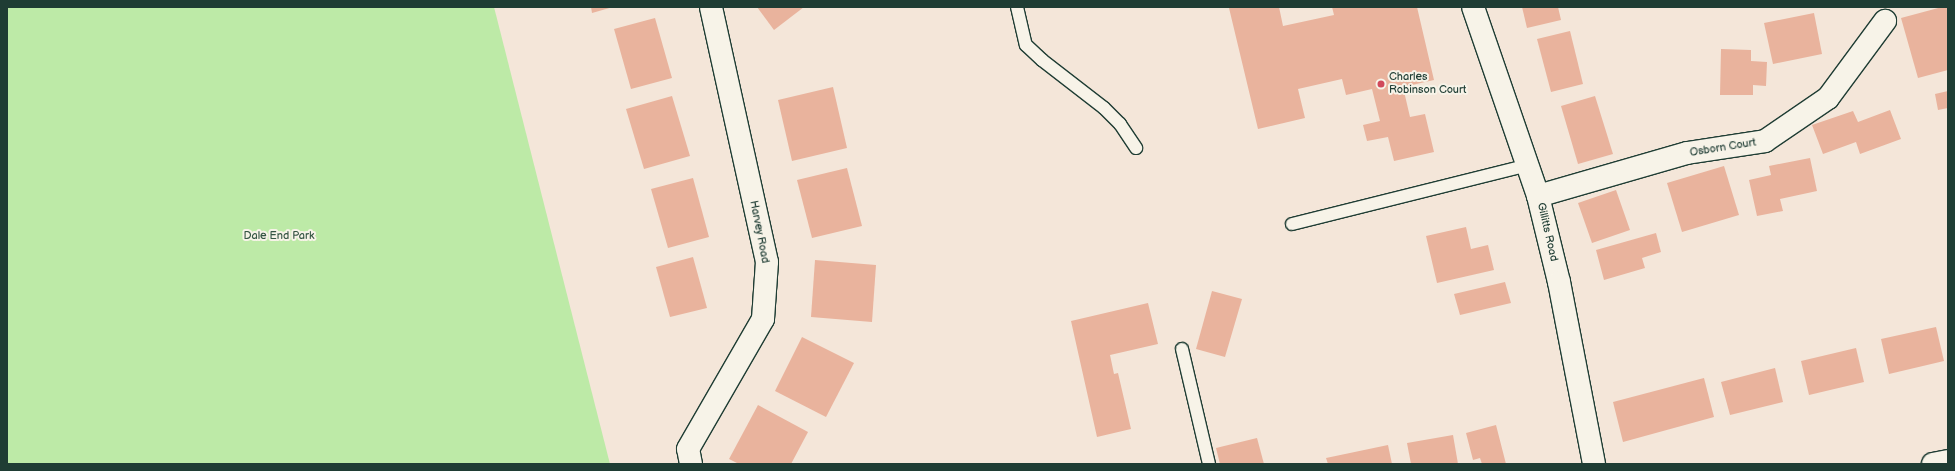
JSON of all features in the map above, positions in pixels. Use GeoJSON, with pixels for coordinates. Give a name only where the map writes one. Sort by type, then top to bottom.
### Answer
{"type":"FeatureCollection","features":[{"type":"Feature","properties":{"kind":"street","name":"Harvey Road"},"geometry":{"type":"LineString","coordinates":[[691,464],[688,449],[763,319],[767,262],[711,7]]}},
{"type":"Feature","properties":{"kind":"street","name":"Gillitts Road"},"geometry":{"type":"LineString","coordinates":[[1473,7],[1538,196],[1559,282],[1594,464]]}},
{"type":"Feature","properties":{"kind":"street","name":"Osborn Court"},"geometry":{"type":"LineString","coordinates":[[1538,196],[1687,153],[1765,141],[1828,98],[1885,21]]}},
{"type":"Feature","properties":{"kind":"street"},"geometry":{"type":"LineString","coordinates":[[1933,464],[1948,461]]}},
{"type":"Feature","properties":{"kind":"lane"},"geometry":{"type":"LineString","coordinates":[[1016,7],[1026,45],[1042,60],[1104,108],[1120,124],[1136,148]]}},
{"type":"Feature","properties":{"kind":"lane"},"geometry":{"type":"LineString","coordinates":[[1292,224],[1528,165]]}},
{"type":"Feature","properties":{"kind":"lane"},"geometry":{"type":"LineString","coordinates":[[1182,349],[1209,464]]}},
{"type":"Feature","properties":{"kind":"green space","name":"Dale End Park"},"geometry":{"type":"Polygon","coordinates":[[[7,7],[494,7],[610,464],[7,464],[7,7]]]}},
{"type":"Feature","properties":{"kind":"building"},"geometry":{"type":"Polygon","coordinates":[[[591,7],[613,7],[592,13],[591,7]]]}},
{"type":"Feature","properties":{"kind":"building"},"geometry":{"type":"Polygon","coordinates":[[[757,7],[804,7],[774,30],[757,7]]]}},
{"type":"Feature","properties":{"kind":"building","name":"Charles Robinson Court"},"geometry":{"type":"Polygon","coordinates":[[[1279,7],[1283,26],[1334,15],[1332,7],[1417,7],[1434,80],[1403,87],[1410,117],[1425,114],[1434,152],[1394,161],[1388,137],[1367,141],[1363,125],[1380,121],[1372,89],[1346,95],[1342,79],[1298,89],[1305,118],[1258,129],[1229,8],[1279,7]]]}},
{"type":"Feature","properties":{"kind":"building"},"geometry":{"type":"Polygon","coordinates":[[[1522,7],[1558,7],[1561,20],[1527,28],[1522,7]]]}},
{"type":"Feature","properties":{"kind":"building"},"geometry":{"type":"Polygon","coordinates":[[[1942,7],[1948,7],[1948,70],[1918,78],[1901,18],[1942,7]]]}},
{"type":"Feature","properties":{"kind":"building"},"geometry":{"type":"Polygon","coordinates":[[[1814,13],[1822,54],[1773,64],[1764,23],[1814,13]]]}},
{"type":"Feature","properties":{"kind":"building"},"geometry":{"type":"Polygon","coordinates":[[[655,18],[672,78],[631,89],[614,29],[655,18]]]}},
{"type":"Feature","properties":{"kind":"building"},"geometry":{"type":"Polygon","coordinates":[[[1570,31],[1583,84],[1551,92],[1537,39],[1570,31]]]}},
{"type":"Feature","properties":{"kind":"building"},"geometry":{"type":"Polygon","coordinates":[[[1721,49],[1751,50],[1751,61],[1767,62],[1766,86],[1753,85],[1753,95],[1720,95],[1721,49]]]}},
{"type":"Feature","properties":{"kind":"building"},"geometry":{"type":"Polygon","coordinates":[[[833,87],[847,148],[792,161],[778,100],[833,87]]]}},
{"type":"Feature","properties":{"kind":"building"},"geometry":{"type":"Polygon","coordinates":[[[1948,91],[1948,108],[1938,110],[1935,94],[1948,91]]]}},
{"type":"Feature","properties":{"kind":"building"},"geometry":{"type":"Polygon","coordinates":[[[672,96],[690,156],[644,169],[626,109],[672,96]]]}},
{"type":"Feature","properties":{"kind":"building"},"geometry":{"type":"Polygon","coordinates":[[[1595,96],[1613,154],[1578,164],[1561,106],[1595,96]]]}},
{"type":"Feature","properties":{"kind":"building"},"geometry":{"type":"Polygon","coordinates":[[[1890,110],[1901,139],[1860,154],[1856,142],[1823,154],[1812,125],[1853,111],[1858,122],[1890,110]]]}},
{"type":"Feature","properties":{"kind":"building"},"geometry":{"type":"Polygon","coordinates":[[[1810,158],[1817,191],[1780,199],[1783,211],[1757,216],[1749,180],[1771,175],[1769,166],[1810,158]]]}},
{"type":"Feature","properties":{"kind":"building"},"geometry":{"type":"Polygon","coordinates":[[[1724,166],[1739,215],[1682,232],[1667,183],[1724,166]]]}},
{"type":"Feature","properties":{"kind":"building"},"geometry":{"type":"Polygon","coordinates":[[[847,168],[862,226],[812,238],[797,180],[847,168]]]}},
{"type":"Feature","properties":{"kind":"building"},"geometry":{"type":"Polygon","coordinates":[[[693,178],[709,237],[668,248],[651,189],[693,178]]]}},
{"type":"Feature","properties":{"kind":"building"},"geometry":{"type":"Polygon","coordinates":[[[1616,190],[1630,230],[1592,243],[1578,203],[1616,190]]]}},
{"type":"Feature","properties":{"kind":"building"},"geometry":{"type":"Polygon","coordinates":[[[1466,227],[1471,249],[1488,245],[1494,270],[1437,283],[1426,236],[1466,227]]]}},
{"type":"Feature","properties":{"kind":"building"},"geometry":{"type":"Polygon","coordinates":[[[1656,233],[1661,252],[1642,258],[1645,268],[1604,280],[1596,250],[1656,233]]]}},
{"type":"Feature","properties":{"kind":"building"},"geometry":{"type":"Polygon","coordinates":[[[693,257],[707,308],[670,317],[656,267],[693,257]]]}},
{"type":"Feature","properties":{"kind":"building"},"geometry":{"type":"Polygon","coordinates":[[[815,260],[876,265],[872,322],[811,317],[815,260]]]}},
{"type":"Feature","properties":{"kind":"building"},"geometry":{"type":"Polygon","coordinates":[[[1505,282],[1511,303],[1460,315],[1454,294],[1505,282]]]}},
{"type":"Feature","properties":{"kind":"building"},"geometry":{"type":"Polygon","coordinates":[[[1212,291],[1242,299],[1225,357],[1196,349],[1212,291]]]}},
{"type":"Feature","properties":{"kind":"building"},"geometry":{"type":"Polygon","coordinates":[[[1148,303],[1158,344],[1110,355],[1114,374],[1118,373],[1131,429],[1097,437],[1071,321],[1148,303]]]}},
{"type":"Feature","properties":{"kind":"building"},"geometry":{"type":"Polygon","coordinates":[[[1936,327],[1944,361],[1889,374],[1881,339],[1936,327]]]}},
{"type":"Feature","properties":{"kind":"building"},"geometry":{"type":"Polygon","coordinates":[[[802,337],[854,363],[826,417],[775,391],[802,337]]]}},
{"type":"Feature","properties":{"kind":"building"},"geometry":{"type":"Polygon","coordinates":[[[1856,348],[1864,382],[1809,395],[1801,361],[1856,348]]]}},
{"type":"Feature","properties":{"kind":"building"},"geometry":{"type":"Polygon","coordinates":[[[1775,368],[1783,402],[1730,415],[1721,382],[1775,368]]]}},
{"type":"Feature","properties":{"kind":"building"},"geometry":{"type":"Polygon","coordinates":[[[1704,378],[1714,417],[1623,442],[1613,402],[1704,378]]]}},
{"type":"Feature","properties":{"kind":"building"},"geometry":{"type":"Polygon","coordinates":[[[758,405],[808,432],[791,464],[739,464],[729,459],[758,405]]]}},
{"type":"Feature","properties":{"kind":"building"},"geometry":{"type":"Polygon","coordinates":[[[1496,425],[1506,464],[1482,464],[1480,458],[1473,460],[1466,433],[1496,425]]]}},
{"type":"Feature","properties":{"kind":"building"},"geometry":{"type":"Polygon","coordinates":[[[1453,435],[1458,464],[1411,464],[1407,443],[1453,435]]]}},
{"type":"Feature","properties":{"kind":"building"},"geometry":{"type":"Polygon","coordinates":[[[1257,438],[1264,464],[1220,464],[1216,448],[1257,438]]]}},
{"type":"Feature","properties":{"kind":"building"},"geometry":{"type":"Polygon","coordinates":[[[1388,445],[1392,464],[1328,464],[1326,458],[1388,445]]]}},
{"type":"Feature","properties":{"kind":"place","name":"Charles Robinson Court"},"geometry":{"type":"Point","coordinates":[1381,84]}}]}
